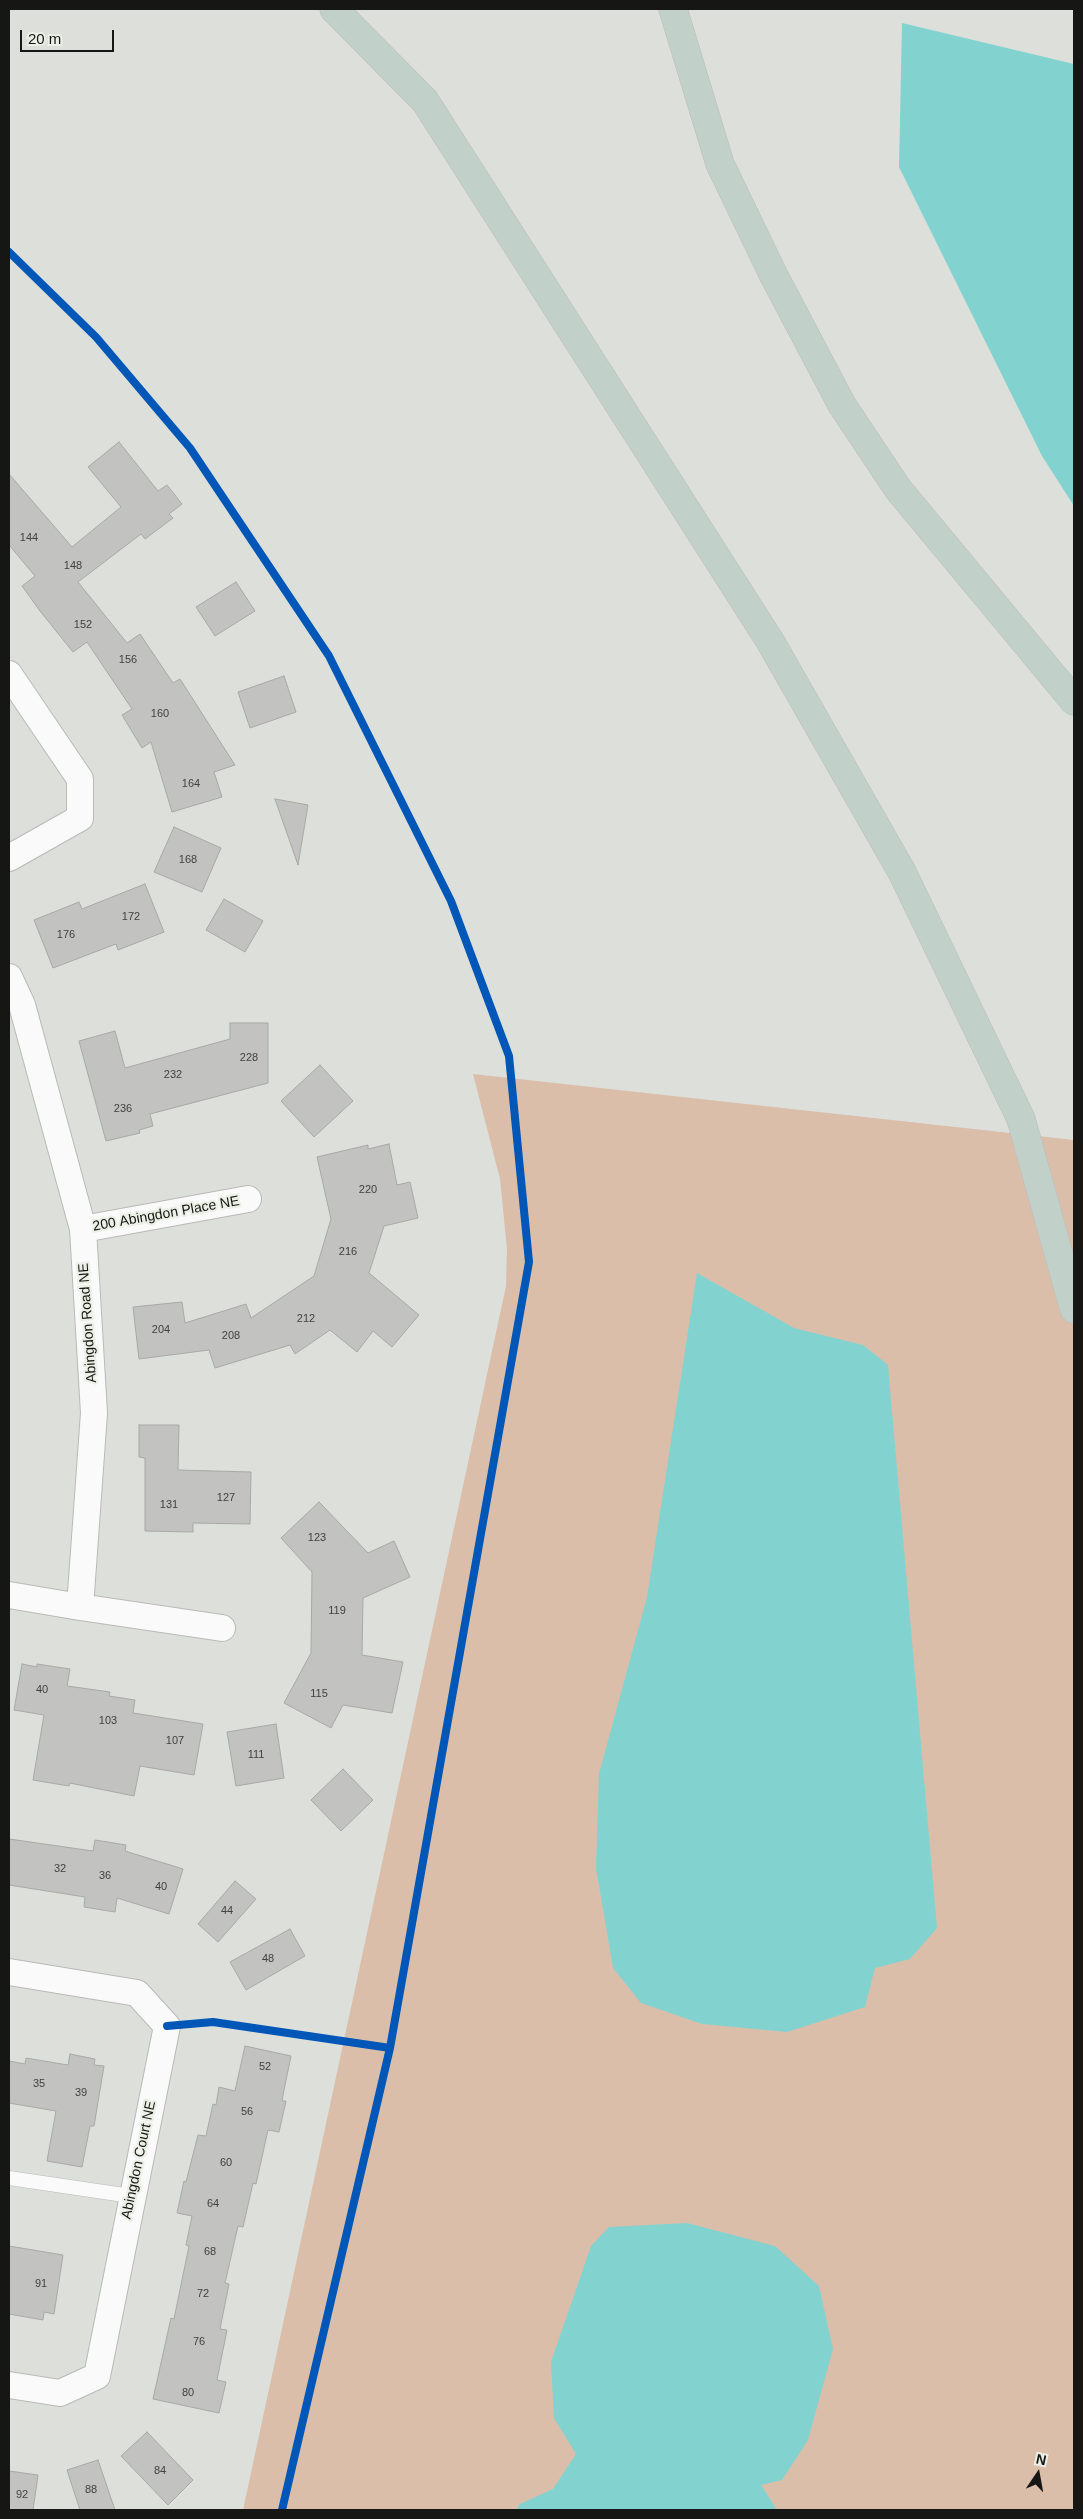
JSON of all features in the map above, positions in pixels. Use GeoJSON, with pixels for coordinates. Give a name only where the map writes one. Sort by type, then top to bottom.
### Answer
{"type":"FeatureCollection","features":[{"type":"Feature","properties":{"kind":"highway"},"geometry":{"type":"LineString","coordinates":[[334,9],[425,101],[770,641],[897,864],[1021,1119],[1074,1309]]}},
{"type":"Feature","properties":{"kind":"highway"},"geometry":{"type":"LineString","coordinates":[[673,9],[720,164],[774,276],[842,405],[898,489],[1074,701]]}},
{"type":"Feature","properties":{"kind":"street"},"geometry":{"type":"LineString","coordinates":[[9,674],[80,779],[80,818],[9,858]]}},
{"type":"Feature","properties":{"kind":"street","name":"Abingdon Road NE"},"geometry":{"type":"LineString","coordinates":[[9,977],[22,1005],[83,1229],[94,1414],[80,1607]]}},
{"type":"Feature","properties":{"kind":"street","name":"200 Abingdon Place NE"},"geometry":{"type":"LineString","coordinates":[[83,1229],[248,1199]]}},
{"type":"Feature","properties":{"kind":"street"},"geometry":{"type":"LineString","coordinates":[[9,1595],[222,1628]]}},
{"type":"Feature","properties":{"kind":"street","name":"Abingdon Court NE"},"geometry":{"type":"LineString","coordinates":[[9,1972],[137,1993],[167,2026],[131,2196],[97,2376],[60,2393],[9,2385]]}},
{"type":"Feature","properties":{"kind":"lane"},"geometry":{"type":"LineString","coordinates":[[9,2178],[131,2196]]}},
{"type":"Feature","properties":{"kind":"shaded area"},"geometry":{"type":"Polygon","coordinates":[[[473,1074],[1074,1140],[1074,2510],[243,2510],[506,1286],[507,1249],[500,1179],[473,1074]]]}},
{"type":"Feature","properties":{"kind":"water"},"geometry":{"type":"Polygon","coordinates":[[[902,23],[1074,64],[1074,506],[1042,456],[899,167],[902,23]]]}},
{"type":"Feature","properties":{"kind":"water"},"geometry":{"type":"Polygon","coordinates":[[[697,1273],[794,1328],[863,1345],[888,1365],[937,1928],[910,1959],[875,1968],[865,2007],[787,2032],[702,2024],[641,2003],[613,1968],[596,1868],[599,1774],[647,1597],[697,1273]]]}},
{"type":"Feature","properties":{"kind":"water"},"geometry":{"type":"Polygon","coordinates":[[[687,2223],[775,2246],[819,2286],[833,2349],[808,2440],[782,2480],[761,2485],[777,2510],[516,2510],[520,2504],[553,2489],[576,2454],[554,2418],[551,2362],[591,2246],[609,2227],[687,2223]]]}},
{"type":"Feature","properties":{"kind":"building"},"geometry":{"type":"Polygon","coordinates":[[[119,442],[158,491],[167,485],[182,504],[169,514],[173,518],[145,539],[141,534],[78,582],[127,643],[140,634],[173,683],[180,679],[235,765],[214,772],[222,797],[172,812],[151,742],[142,748],[122,715],[132,709],[87,642],[73,652],[40,611],[22,586],[35,576],[9,545],[9,474],[72,547],[121,507],[88,467],[119,442]]]}},
{"type":"Feature","properties":{"kind":"building"},"geometry":{"type":"Polygon","coordinates":[[[236,582],[255,611],[215,636],[196,607],[236,582]]]}},
{"type":"Feature","properties":{"kind":"building"},"geometry":{"type":"Polygon","coordinates":[[[284,676],[296,712],[250,728],[238,692],[284,676]]]}},
{"type":"Feature","properties":{"kind":"building"},"geometry":{"type":"Polygon","coordinates":[[[275,799],[308,805],[298,865],[275,799]]]}},
{"type":"Feature","properties":{"kind":"building"},"geometry":{"type":"Polygon","coordinates":[[[174,827],[221,848],[202,892],[154,872],[174,827]]]}},
{"type":"Feature","properties":{"kind":"building"},"geometry":{"type":"Polygon","coordinates":[[[145,884],[164,932],[118,950],[116,944],[53,968],[34,920],[79,902],[82,909],[145,884]]]}},
{"type":"Feature","properties":{"kind":"building"},"geometry":{"type":"Polygon","coordinates":[[[224,899],[263,921],[245,952],[206,930],[224,899]]]}},
{"type":"Feature","properties":{"kind":"building"},"geometry":{"type":"Polygon","coordinates":[[[230,1023],[268,1023],[268,1083],[150,1114],[153,1126],[139,1130],[140,1133],[106,1141],[79,1041],[115,1031],[125,1068],[230,1039],[230,1023]]]}},
{"type":"Feature","properties":{"kind":"building"},"geometry":{"type":"Polygon","coordinates":[[[320,1065],[353,1101],[314,1137],[281,1101],[320,1065]]]}},
{"type":"Feature","properties":{"kind":"building"},"geometry":{"type":"Polygon","coordinates":[[[389,1144],[397,1185],[410,1182],[418,1218],[384,1226],[369,1273],[419,1315],[392,1347],[373,1331],[357,1352],[330,1330],[295,1354],[290,1345],[215,1368],[209,1350],[139,1359],[133,1307],[182,1302],[185,1323],[246,1304],[251,1318],[314,1276],[331,1219],[317,1157],[368,1145],[368,1149],[389,1144]]]}},
{"type":"Feature","properties":{"kind":"building"},"geometry":{"type":"Polygon","coordinates":[[[139,1425],[179,1425],[178,1470],[251,1472],[250,1524],[193,1523],[193,1532],[145,1531],[145,1458],[139,1457],[139,1425]]]}},
{"type":"Feature","properties":{"kind":"building"},"geometry":{"type":"Polygon","coordinates":[[[319,1502],[368,1553],[394,1541],[410,1577],[363,1598],[362,1655],[403,1662],[392,1713],[343,1705],[331,1728],[284,1703],[311,1653],[312,1572],[281,1538],[319,1502]]]}},
{"type":"Feature","properties":{"kind":"building"},"geometry":{"type":"Polygon","coordinates":[[[22,1664],[37,1667],[37,1664],[70,1669],[67,1686],[110,1692],[109,1696],[135,1700],[133,1713],[203,1724],[194,1775],[140,1766],[134,1796],[70,1783],[69,1786],[33,1780],[44,1715],[14,1710],[22,1664]]]}},
{"type":"Feature","properties":{"kind":"building"},"geometry":{"type":"Polygon","coordinates":[[[276,1724],[284,1778],[236,1786],[227,1732],[276,1724]]]}},
{"type":"Feature","properties":{"kind":"building"},"geometry":{"type":"Polygon","coordinates":[[[343,1769],[373,1800],[341,1831],[311,1800],[343,1769]]]}},
{"type":"Feature","properties":{"kind":"building"},"geometry":{"type":"Polygon","coordinates":[[[9,1839],[93,1851],[95,1840],[126,1845],[125,1851],[183,1869],[169,1914],[117,1898],[115,1912],[84,1907],[85,1897],[9,1885],[9,1839]]]}},
{"type":"Feature","properties":{"kind":"building"},"geometry":{"type":"Polygon","coordinates":[[[235,1881],[256,1899],[218,1942],[198,1924],[235,1881]]]}},
{"type":"Feature","properties":{"kind":"building"},"geometry":{"type":"Polygon","coordinates":[[[290,1929],[305,1956],[246,1990],[230,1962],[290,1929]]]}},
{"type":"Feature","properties":{"kind":"building"},"geometry":{"type":"Polygon","coordinates":[[[245,2046],[291,2056],[282,2101],[286,2101],[279,2132],[268,2130],[256,2184],[253,2183],[243,2227],[238,2226],[225,2283],[229,2284],[220,2329],[227,2330],[217,2380],[226,2382],[219,2413],[153,2399],[171,2318],[174,2319],[189,2246],[186,2245],[192,2216],[177,2213],[184,2181],[186,2182],[198,2135],[206,2136],[213,2104],[216,2105],[219,2087],[235,2091],[245,2046]]]}},
{"type":"Feature","properties":{"kind":"building"},"geometry":{"type":"Polygon","coordinates":[[[70,2054],[95,2059],[94,2065],[104,2066],[94,2126],[90,2126],[82,2167],[47,2161],[56,2111],[9,2103],[9,2061],[25,2064],[26,2058],[68,2065],[70,2054]]]}},
{"type":"Feature","properties":{"kind":"building"},"geometry":{"type":"Polygon","coordinates":[[[9,2246],[63,2255],[54,2314],[44,2312],[43,2320],[9,2314],[9,2246]]]}},
{"type":"Feature","properties":{"kind":"building"},"geometry":{"type":"Polygon","coordinates":[[[147,2432],[193,2480],[168,2505],[121,2456],[147,2432]]]}},
{"type":"Feature","properties":{"kind":"building"},"geometry":{"type":"Polygon","coordinates":[[[98,2460],[115,2510],[80,2510],[67,2470],[98,2460]]]}},
{"type":"Feature","properties":{"kind":"building"},"geometry":{"type":"Polygon","coordinates":[[[9,2471],[38,2475],[33,2510],[9,2510],[9,2471]]]}},
{"type":"Feature","properties":{"kind":"cycle path"},"geometry":{"type":"LineString","coordinates":[[9,252],[96,337],[190,448],[329,656],[451,901],[509,1056],[529,1262],[390,2048],[282,2510]]}},
{"type":"Feature","properties":{"kind":"cycle path"},"geometry":{"type":"LineString","coordinates":[[167,2026],[213,2022],[390,2048]]}}]}
